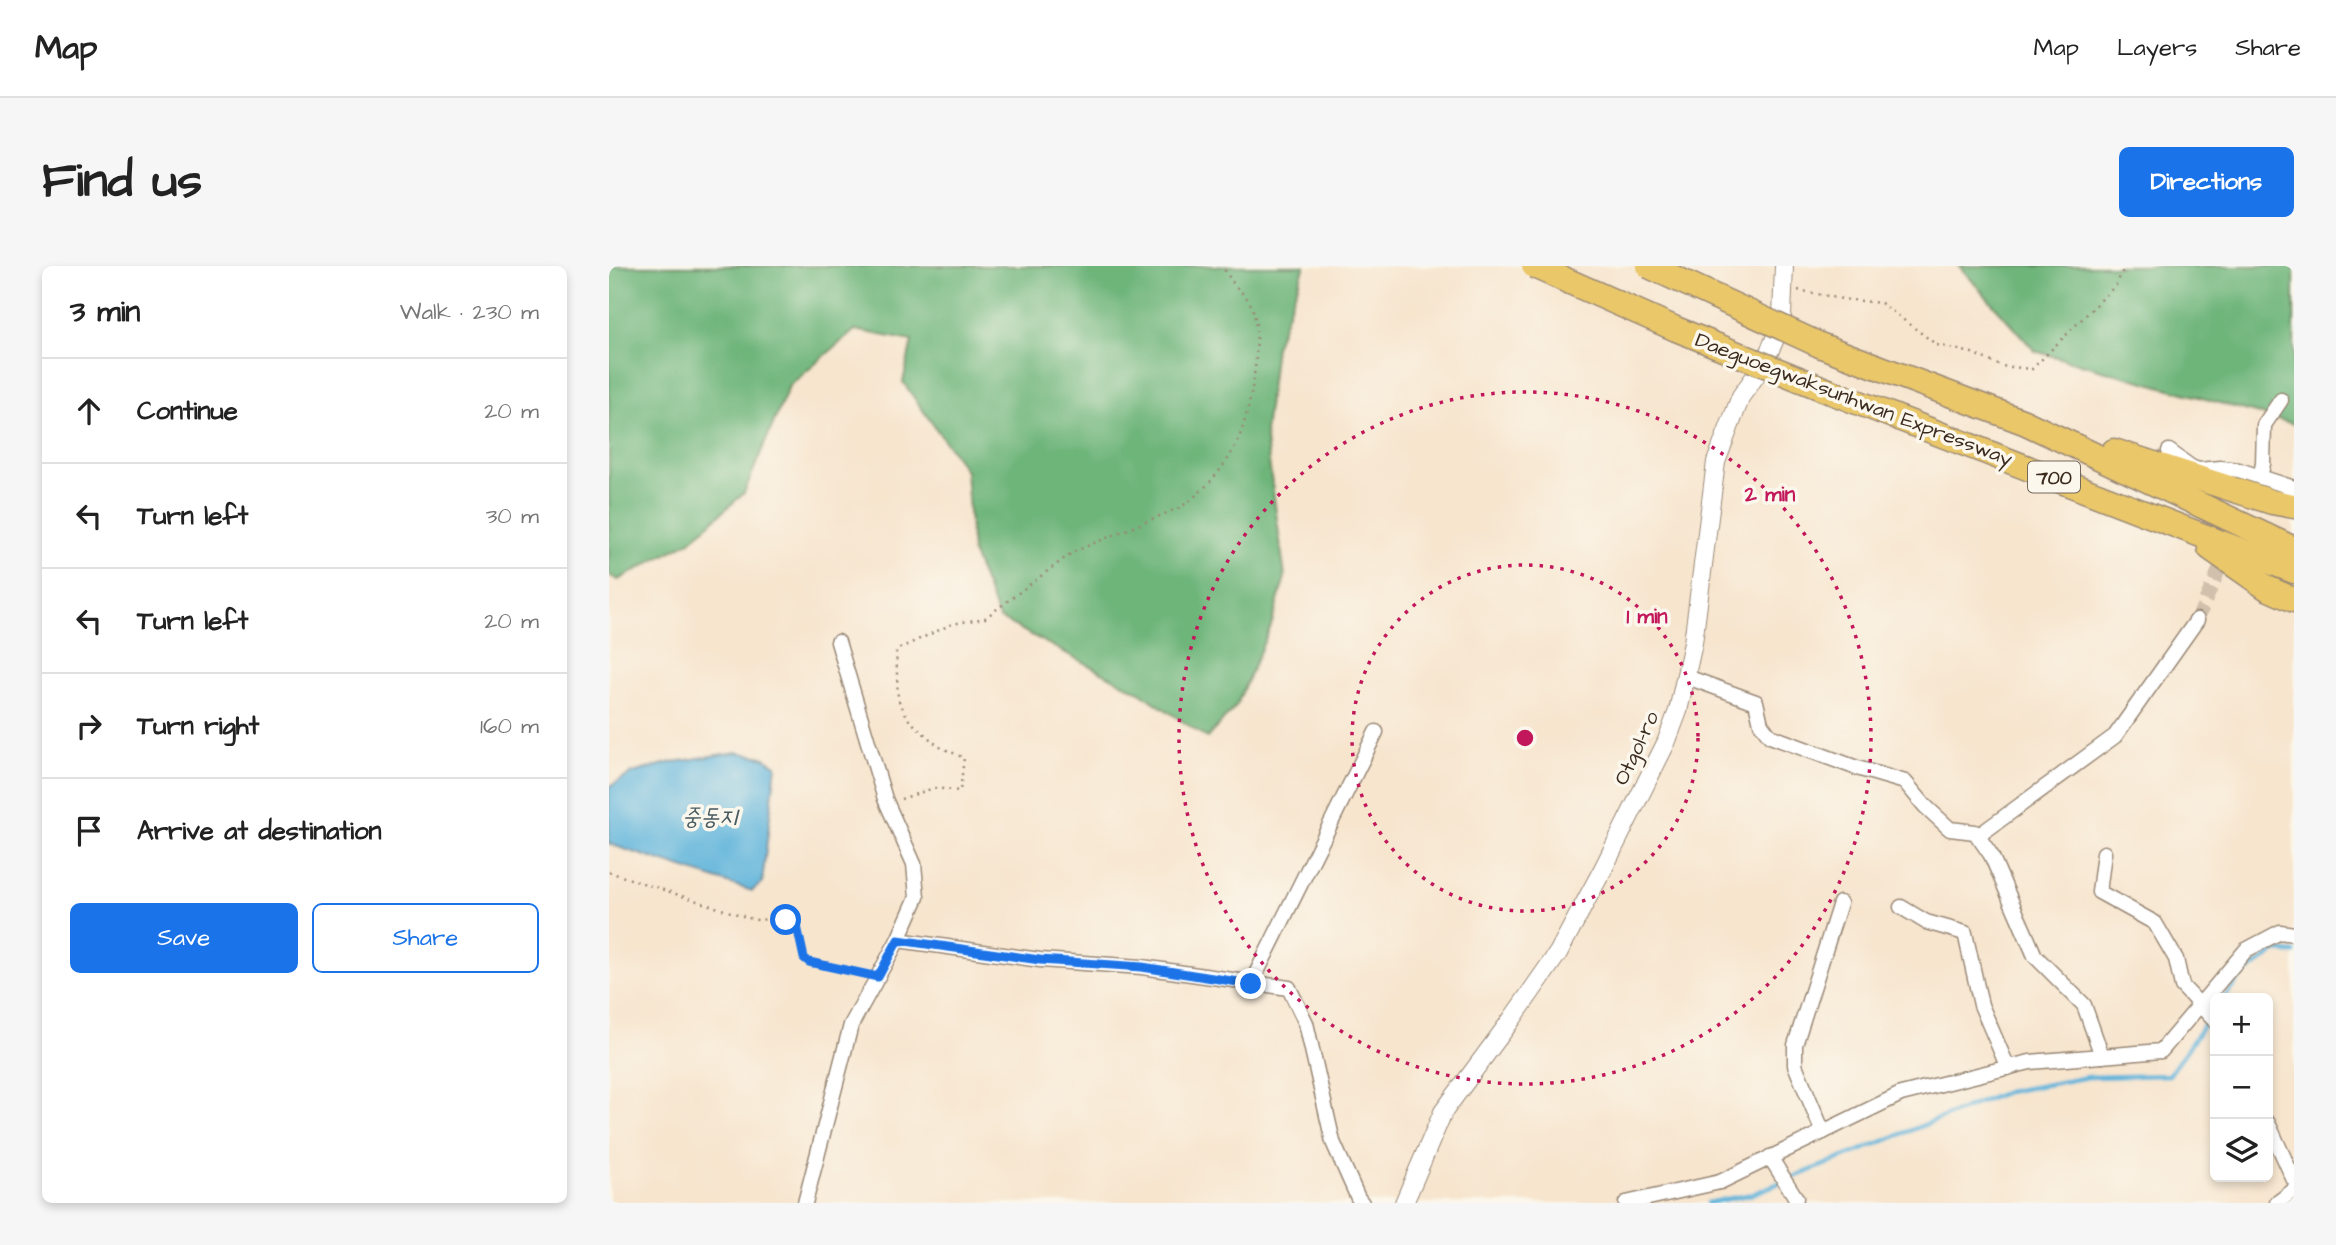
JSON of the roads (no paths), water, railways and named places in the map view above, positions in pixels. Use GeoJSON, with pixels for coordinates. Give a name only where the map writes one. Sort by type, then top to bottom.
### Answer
{"type":"FeatureCollection","features":[{"type":"Feature","properties":{"kind":"highway","name":"Daeguoegwaksunhwan Expressway"},"geometry":{"type":"LineString","coordinates":[[1534,266],[1676,329],[1832,392],[2178,525],[2286,557]]}},
{"type":"Feature","properties":{"kind":"highway","name":"Daeguoegwaksunhwan Expressway"},"geometry":{"type":"LineString","coordinates":[[1649,266],[1822,346],[2024,422],[2286,557]]}},
{"type":"Feature","properties":{"kind":"highway"},"geometry":{"type":"LineString","coordinates":[[2024,422],[2272,502],[2294,506]]}},
{"type":"Feature","properties":{"kind":"highway"},"geometry":{"type":"LineString","coordinates":[[2178,525],[2267,589],[2294,600]]}},
{"type":"Feature","properties":{"kind":"street","name":"Otgol-ro"},"geometry":{"type":"LineString","coordinates":[[1404,1203],[1443,1112],[1558,953],[1666,743],[1687,677],[1716,462],[1741,396],[1762,367],[1774,341],[1782,317],[1784,266]]}},
{"type":"Feature","properties":{"kind":"street"},"geometry":{"type":"LineString","coordinates":[[2260,477],[2264,425],[2281,400]]}},
{"type":"Feature","properties":{"kind":"street"},"geometry":{"type":"LineString","coordinates":[[2169,451],[2198,470],[2239,470],[2294,488]]}},
{"type":"Feature","properties":{"kind":"street"},"geometry":{"type":"LineString","coordinates":[[1978,836],[2115,736],[2197,620]]}},
{"type":"Feature","properties":{"kind":"street"},"geometry":{"type":"LineString","coordinates":[[805,1203],[851,1026],[898,940],[917,897],[913,864],[888,805],[838,642]]}},
{"type":"Feature","properties":{"kind":"street"},"geometry":{"type":"LineString","coordinates":[[1687,677],[1756,702],[1762,724],[1769,736],[1857,768],[1905,782],[1924,806],[1950,829],[1975,832],[1991,855],[2035,956],[2084,1004],[2102,1056]]}},
{"type":"Feature","properties":{"kind":"street"},"geometry":{"type":"LineString","coordinates":[[1251,984],[1376,732]]}},
{"type":"Feature","properties":{"kind":"street"},"geometry":{"type":"LineString","coordinates":[[2104,853],[2099,892],[2155,923],[2176,959],[2182,986],[2210,1015]]}},
{"type":"Feature","properties":{"kind":"street"},"geometry":{"type":"LineString","coordinates":[[1823,1132],[1794,1065],[1795,1045],[1840,903]]}},
{"type":"Feature","properties":{"kind":"street"},"geometry":{"type":"LineString","coordinates":[[1901,907],[1926,922],[1965,933],[1981,1005],[2008,1068]]}},
{"type":"Feature","properties":{"kind":"street"},"geometry":{"type":"LineString","coordinates":[[1626,1203],[1720,1182],[1901,1094],[2031,1062],[2161,1051],[2246,950],[2280,932],[2294,934]]}},
{"type":"Feature","properties":{"kind":"street"},"geometry":{"type":"LineString","coordinates":[[898,940],[1040,960],[1142,967],[1289,988],[1306,1023],[1333,1142],[1362,1203]]}},
{"type":"Feature","properties":{"kind":"street"},"geometry":{"type":"LineString","coordinates":[[2273,1134],[2294,1180]]}},
{"type":"Feature","properties":{"kind":"street"},"geometry":{"type":"LineString","coordinates":[[1770,1157],[1796,1198],[1795,1203]]}},
{"type":"Feature","properties":{"kind":"street"},"geometry":{"type":"LineString","coordinates":[[2277,1203],[2294,1190]]}},
{"type":"Feature","properties":{"kind":"water","name":"중동지"},"geometry":{"type":"Polygon","coordinates":[[[736,752],[763,757],[776,765],[762,883],[752,891],[609,844],[609,787],[633,773],[668,763],[736,752]]]}},
{"type":"Feature","properties":{"kind":"waterway"},"geometry":{"type":"LineString","coordinates":[[2228,993],[2241,976],[2277,951],[2294,953]]}},
{"type":"Feature","properties":{"kind":"waterway"},"geometry":{"type":"LineString","coordinates":[[1708,1203],[1752,1194],[2006,1092],[2088,1077],[2169,1075],[2210,1016]]}},
{"type":"Feature","properties":{"kind":"tunnel"},"geometry":{"type":"LineString","coordinates":[[2197,620],[2226,554]]}}]}
